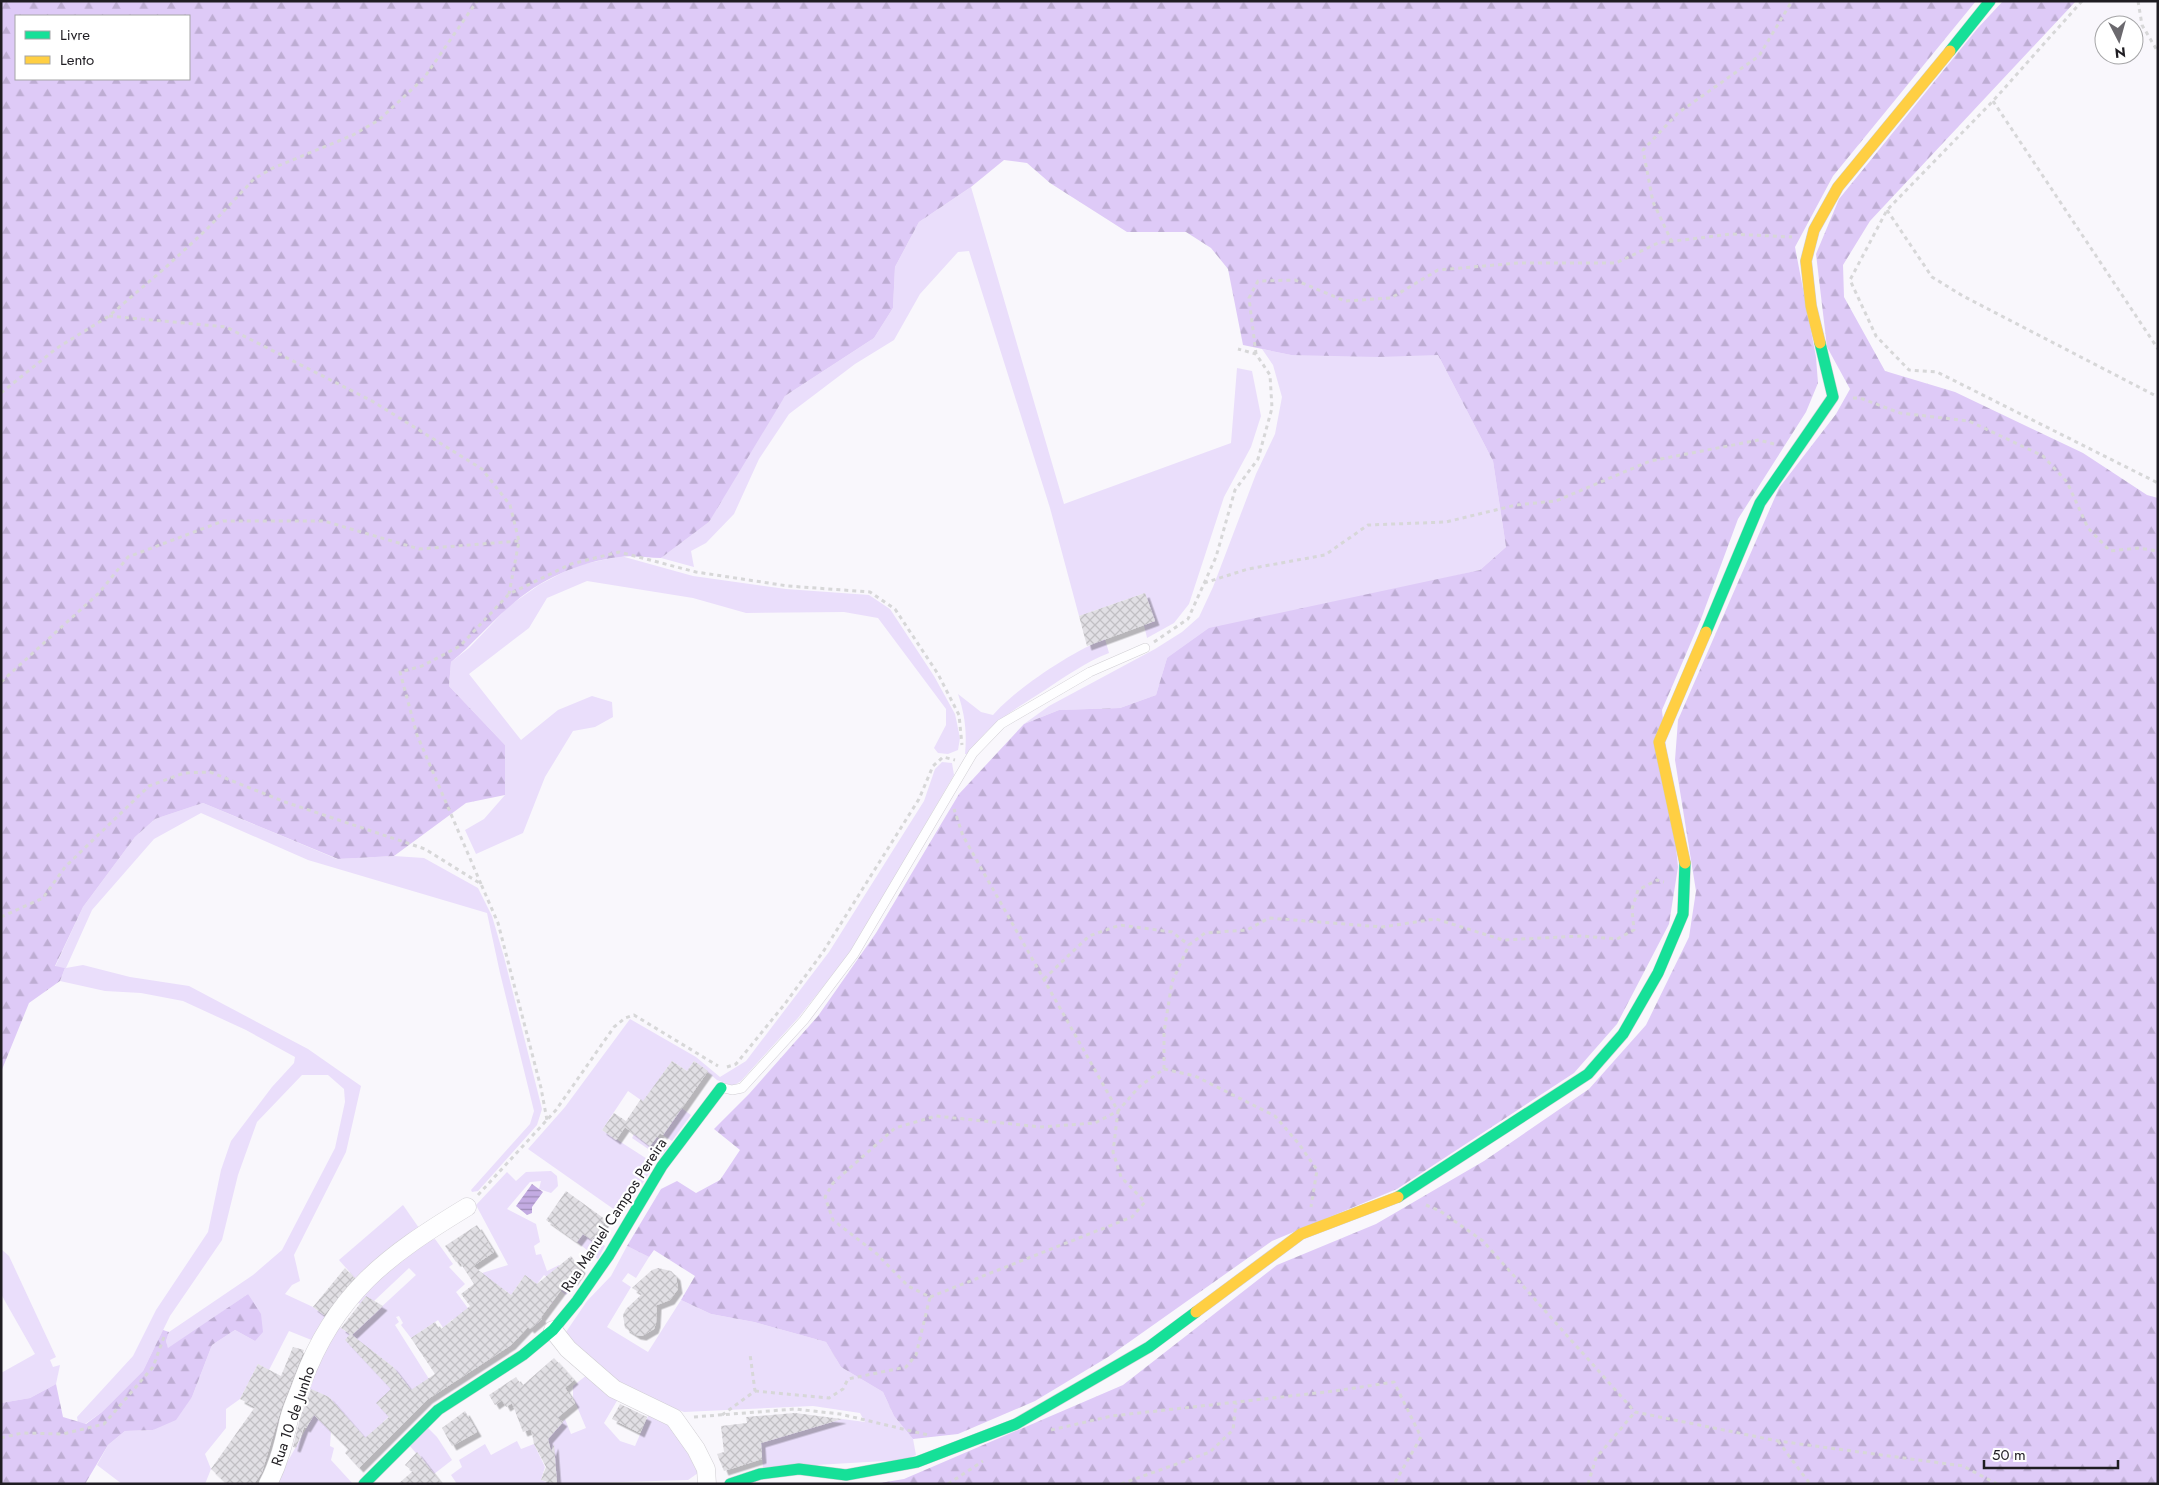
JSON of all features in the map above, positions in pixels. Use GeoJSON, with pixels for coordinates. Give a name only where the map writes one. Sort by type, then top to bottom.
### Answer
{"type":"FeatureCollection","features":[{"type":"Feature","properties":{"kind":"street"},"geometry":{"type":"LineString","coordinates":[[730,1484],[760,1474],[799,1469],[846,1475],[917,1462],[1016,1424],[1149,1347],[1301,1234],[1403,1195],[1588,1074],[1623,1034],[1658,973],[1683,914],[1685,858],[1659,742],[1760,503],[1833,397],[1811,306],[1806,261],[1814,230],[1838,188],[1990,1]]}},
{"type":"Feature","properties":{"kind":"street","name":"Rua Manuel Campos Pereira"},"geometry":{"type":"LineString","coordinates":[[364,1484],[438,1410],[523,1355],[553,1330],[577,1301],[609,1255],[662,1166],[721,1088]]}},
{"type":"Feature","properties":{"kind":"street","name":"Rua 10 de Junho"},"geometry":{"type":"LineString","coordinates":[[268,1484],[286,1438],[289,1418],[307,1369],[333,1317],[357,1287],[414,1239],[467,1207]]}},
{"type":"Feature","properties":{"kind":"street"},"geometry":{"type":"LineString","coordinates":[[553,1330],[579,1360],[614,1389],[674,1418],[696,1449],[706,1469],[707,1484]]}},
{"type":"Feature","properties":{"kind":"lane"},"geometry":{"type":"LineString","coordinates":[[721,1088],[732,1090],[742,1088],[804,1020],[854,954],[949,795],[964,762],[1002,724],[1090,672],[1145,648]]}},
{"type":"Feature","properties":{"kind":"path"},"geometry":{"type":"LineString","coordinates":[[1,393],[56,348],[109,316],[199,236],[254,179],[273,168],[353,135],[379,120],[403,100],[424,78],[477,1]]}},
{"type":"Feature","properties":{"kind":"path"},"geometry":{"type":"LineString","coordinates":[[1672,242],[1653,202],[1643,150],[1678,113],[1759,56],[1792,1]]}},
{"type":"Feature","properties":{"kind":"path"},"geometry":{"type":"LineString","coordinates":[[2082,1],[1993,100],[1887,210],[1850,280],[1876,336],[1908,370],[1938,372],[2158,483]]}},
{"type":"Feature","properties":{"kind":"path"},"geometry":{"type":"LineString","coordinates":[[2138,1],[2142,25],[2158,52]]}},
{"type":"Feature","properties":{"kind":"path"},"geometry":{"type":"LineString","coordinates":[[1993,100],[2158,349]]}},
{"type":"Feature","properties":{"kind":"path"},"geometry":{"type":"LineString","coordinates":[[1887,210],[1932,277],[1963,296],[2158,397]]}},
{"type":"Feature","properties":{"kind":"path"},"geometry":{"type":"LineString","coordinates":[[1145,648],[1188,620],[1216,557],[1235,490],[1258,459],[1272,408],[1270,375],[1256,354],[1249,298],[1258,281],[1295,280],[1346,300],[1391,298],[1438,270],[1518,263],[1616,263],[1658,244],[1731,234],[1790,236],[1810,247]]}},
{"type":"Feature","properties":{"kind":"path"},"geometry":{"type":"LineString","coordinates":[[109,316],[226,327],[372,401],[482,469],[510,505],[519,540],[509,594]]}},
{"type":"Feature","properties":{"kind":"path"},"geometry":{"type":"LineString","coordinates":[[1238,350],[1256,354]]}},
{"type":"Feature","properties":{"kind":"path"},"geometry":{"type":"LineString","coordinates":[[1833,397],[1860,398],[1900,413],[1969,421],[2043,456],[2067,482],[2088,528],[2110,551],[2138,548],[2158,552]]}},
{"type":"Feature","properties":{"kind":"path"},"geometry":{"type":"LineString","coordinates":[[1204,583],[1248,569],[1325,555],[1368,525],[1446,522],[1516,505],[1556,500],[1650,461],[1759,440],[1797,450]]}},
{"type":"Feature","properties":{"kind":"path"},"geometry":{"type":"LineString","coordinates":[[1,682],[99,593],[128,557],[223,521],[324,521],[419,549],[519,540]]}},
{"type":"Feature","properties":{"kind":"path"},"geometry":{"type":"LineString","coordinates":[[467,1207],[547,1120],[614,1026],[625,1018],[634,1015],[715,1065],[725,1068],[736,1064],[784,1005],[823,952],[919,799],[933,766],[943,757],[964,762],[959,715],[938,674],[895,608],[870,592],[788,586],[706,573],[619,552],[572,564],[509,594],[460,646],[422,666],[400,672],[417,735],[501,932],[539,1079],[547,1120]]}},
{"type":"Feature","properties":{"kind":"path"},"geometry":{"type":"LineString","coordinates":[[1,917],[43,898],[65,866],[149,786],[184,773],[210,772],[285,802],[425,849],[481,884]]}},
{"type":"Feature","properties":{"kind":"path"},"geometry":{"type":"LineString","coordinates":[[949,795],[963,836],[1118,1111],[1113,1152],[1121,1177],[1145,1202],[1132,1217],[930,1297],[908,1286],[877,1254],[833,1220],[825,1197],[833,1183],[895,1128],[936,1116],[1041,1127],[1095,1123],[1118,1111],[1140,1086],[1164,1069],[1196,1076],[1276,1116],[1317,1170],[1313,1201],[1301,1234]]}},
{"type":"Feature","properties":{"kind":"path"},"geometry":{"type":"LineString","coordinates":[[1164,1069],[1164,1032],[1172,982],[1189,945],[1205,933],[1247,930],[1269,918],[1382,927],[1436,919],[1503,940],[1581,936],[1617,939],[1634,930],[1632,909],[1638,890],[1657,880],[1672,884]]}},
{"type":"Feature","properties":{"kind":"path"},"geometry":{"type":"LineString","coordinates":[[1044,979],[1089,936],[1120,925],[1172,932],[1189,945]]}},
{"type":"Feature","properties":{"kind":"path"},"geometry":{"type":"LineString","coordinates":[[1403,1195],[1440,1210],[1484,1241],[1635,1412],[1778,1441],[1963,1466],[1997,1484]]}},
{"type":"Feature","properties":{"kind":"path"},"geometry":{"type":"LineString","coordinates":[[722,1415],[756,1391],[829,1398],[843,1389],[848,1379],[906,1367],[916,1355],[930,1297]]}},
{"type":"Feature","properties":{"kind":"path"},"geometry":{"type":"LineString","coordinates":[[1,1438],[22,1433],[63,1434],[104,1424],[153,1367],[165,1334]]}},
{"type":"Feature","properties":{"kind":"path"},"geometry":{"type":"LineString","coordinates":[[750,1354],[756,1391]]}},
{"type":"Feature","properties":{"kind":"path"},"geometry":{"type":"LineString","coordinates":[[1049,1430],[1112,1416],[1394,1382],[1421,1437],[1394,1484]]}},
{"type":"Feature","properties":{"kind":"path"},"geometry":{"type":"LineString","coordinates":[[1122,1484],[1210,1452],[1233,1430],[1236,1402]]}},
{"type":"Feature","properties":{"kind":"path"},"geometry":{"type":"LineString","coordinates":[[674,1418],[795,1410],[840,1414],[931,1436],[944,1451]]}},
{"type":"Feature","properties":{"kind":"path"},"geometry":{"type":"LineString","coordinates":[[1588,1484],[1596,1458],[1635,1412]]}},
{"type":"Feature","properties":{"kind":"path"},"geometry":{"type":"LineString","coordinates":[[1778,1441],[1810,1484]]}},
{"type":"Feature","properties":{"kind":"path"},"geometry":{"type":"LineString","coordinates":[[948,1484],[989,1457]]}},
{"type":"Feature","properties":{"kind":"shaded area"},"geometry":{"type":"Polygon","coordinates":[[[971,187],[1064,504],[1231,443],[1237,368],[1252,371],[1261,416],[1251,447],[1224,497],[1189,604],[1174,623],[1147,638],[1144,625],[1155,621],[1145,593],[1079,616],[1050,508],[969,251],[958,252],[920,294],[894,340],[855,364],[789,414],[759,459],[734,514],[706,543],[691,551],[694,567],[661,558],[709,522],[732,471],[785,396],[874,338],[893,308],[895,267],[919,222],[971,187]]]}},
{"type":"Feature","properties":{"kind":"shaded area"},"geometry":{"type":"Polygon","coordinates":[[[1262,349],[1291,355],[1438,355],[1493,461],[1506,547],[1480,570],[1364,597],[1167,658],[1156,695],[1120,708],[1059,710],[1024,724],[1049,706],[1155,649],[1182,632],[1199,617],[1213,587],[1256,474],[1275,434],[1282,397],[1273,365],[1262,349]]]}},
{"type":"Feature","properties":{"kind":"shaded area"},"geometry":{"type":"Polygon","coordinates":[[[621,556],[693,576],[786,589],[869,595],[890,609],[934,676],[955,714],[960,738],[958,750],[948,754],[938,753],[934,748],[946,725],[946,709],[878,618],[844,612],[746,613],[693,598],[587,581],[547,598],[529,628],[469,674],[521,740],[558,710],[592,696],[612,702],[613,717],[595,727],[573,731],[545,777],[523,833],[476,854],[465,830],[484,819],[505,795],[505,745],[449,686],[451,662],[469,648],[509,606],[539,585],[575,566],[621,556]]]}},
{"type":"Feature","properties":{"kind":"shaded area"},"geometry":{"type":"Polygon","coordinates":[[[1105,639],[1109,653],[1076,670],[1013,710],[976,743],[969,754],[965,754],[965,724],[958,694],[981,712],[993,715],[1015,694],[1061,661],[1105,639]]]}},
{"type":"Feature","properties":{"kind":"shaded area"},"geometry":{"type":"Polygon","coordinates":[[[942,762],[952,763],[954,775],[851,952],[798,1018],[741,1081],[733,1086],[717,1080],[694,1061],[687,1071],[672,1061],[653,1088],[691,1115],[672,1141],[663,1135],[672,1122],[628,1091],[602,1130],[655,1164],[622,1215],[528,1149],[565,1107],[630,1019],[696,1057],[720,1077],[746,1061],[829,952],[924,801],[935,769],[942,762]]]}},
{"type":"Feature","properties":{"kind":"shaded area"},"geometry":{"type":"Polygon","coordinates":[[[203,803],[337,859],[394,856],[424,858],[478,888],[492,916],[504,957],[542,1109],[537,1125],[478,1191],[472,1192],[471,1190],[530,1124],[534,1111],[487,913],[308,860],[201,813],[154,839],[92,910],[66,968],[83,965],[130,977],[189,986],[308,1049],[361,1086],[346,1152],[294,1255],[300,1281],[292,1285],[285,1294],[313,1307],[325,1316],[314,1341],[289,1331],[269,1370],[258,1364],[240,1399],[226,1409],[226,1428],[205,1454],[211,1469],[205,1484],[122,1484],[97,1465],[108,1445],[125,1431],[153,1430],[192,1397],[212,1345],[235,1330],[255,1341],[248,1294],[168,1349],[166,1341],[169,1332],[253,1275],[282,1250],[335,1148],[345,1102],[344,1089],[328,1075],[302,1075],[257,1122],[238,1175],[222,1240],[170,1316],[143,1371],[102,1412],[85,1424],[78,1423],[77,1417],[133,1356],[156,1310],[208,1232],[221,1170],[231,1141],[272,1087],[294,1063],[295,1057],[246,1030],[183,1001],[141,993],[105,991],[60,981],[65,968],[55,967],[83,907],[135,837],[155,819],[203,803]]]}},
{"type":"Feature","properties":{"kind":"shaded area"},"geometry":{"type":"Polygon","coordinates":[[[634,1134],[650,1146],[657,1137],[669,1146],[660,1157],[632,1138],[634,1134]]]}},
{"type":"Feature","properties":{"kind":"shaded area"},"geometry":{"type":"Polygon","coordinates":[[[551,1171],[557,1176],[558,1186],[551,1193],[539,1189],[541,1181],[530,1182],[507,1209],[536,1224],[540,1242],[534,1246],[536,1255],[541,1254],[547,1271],[559,1265],[576,1285],[566,1295],[561,1291],[562,1289],[544,1275],[537,1284],[525,1275],[511,1295],[505,1290],[495,1298],[482,1273],[508,1265],[476,1205],[507,1172],[516,1181],[526,1172],[551,1171]]]}},
{"type":"Feature","properties":{"kind":"shaded area"},"geometry":{"type":"Polygon","coordinates":[[[532,1184],[543,1192],[532,1207],[532,1213],[527,1215],[516,1206],[532,1184]]]}},
{"type":"Feature","properties":{"kind":"shaded area"},"geometry":{"type":"Polygon","coordinates":[[[403,1205],[419,1228],[355,1278],[339,1260],[403,1205]]]}},
{"type":"Feature","properties":{"kind":"shaded area"},"geometry":{"type":"Polygon","coordinates":[[[583,1234],[592,1240],[594,1237],[605,1246],[598,1259],[577,1242],[583,1234]]]}},
{"type":"Feature","properties":{"kind":"shaded area"},"geometry":{"type":"Polygon","coordinates":[[[435,1239],[453,1264],[449,1267],[465,1284],[456,1292],[478,1322],[464,1332],[453,1319],[445,1326],[455,1339],[452,1341],[438,1320],[411,1338],[401,1325],[403,1323],[399,1316],[396,1317],[399,1322],[395,1325],[429,1379],[383,1422],[386,1426],[367,1440],[329,1397],[307,1388],[335,1324],[351,1335],[416,1275],[409,1268],[374,1301],[362,1305],[353,1300],[419,1243],[435,1239]],[[362,1343],[363,1359],[381,1378],[411,1390],[393,1367],[362,1343]]]}},
{"type":"Feature","properties":{"kind":"shaded area"},"geometry":{"type":"Polygon","coordinates":[[[627,1246],[649,1257],[636,1278],[628,1273],[622,1281],[631,1287],[607,1327],[648,1352],[681,1300],[711,1314],[754,1322],[826,1342],[841,1367],[883,1392],[894,1416],[913,1439],[916,1455],[903,1460],[763,1468],[761,1443],[842,1419],[865,1422],[860,1413],[813,1406],[684,1412],[654,1401],[613,1381],[574,1346],[566,1332],[587,1301],[611,1276],[627,1246]]]}},
{"type":"Feature","properties":{"kind":"shaded area"},"geometry":{"type":"Polygon","coordinates":[[[1,1249],[9,1256],[56,1357],[50,1360],[53,1367],[60,1365],[56,1384],[30,1398],[1,1403],[1,1373],[35,1354],[1,1294],[1,1249]]]}},
{"type":"Feature","properties":{"kind":"shaded area"},"geometry":{"type":"Polygon","coordinates":[[[587,1375],[618,1399],[604,1423],[620,1441],[635,1446],[649,1414],[658,1417],[681,1436],[692,1454],[698,1473],[688,1480],[557,1484],[556,1469],[548,1439],[565,1419],[571,1434],[586,1428],[573,1397],[573,1386],[587,1375]]]}},
{"type":"Feature","properties":{"kind":"shaded area"},"geometry":{"type":"Polygon","coordinates":[[[315,1413],[331,1431],[330,1446],[334,1448],[331,1460],[353,1484],[275,1484],[315,1413]]]}},
{"type":"Feature","properties":{"kind":"shaded area"},"geometry":{"type":"Polygon","coordinates":[[[427,1427],[437,1437],[452,1460],[434,1474],[409,1445],[427,1427]]]}},
{"type":"Feature","properties":{"kind":"shaded area"},"geometry":{"type":"Polygon","coordinates":[[[517,1441],[521,1449],[534,1444],[545,1467],[541,1480],[552,1484],[457,1484],[451,1475],[462,1467],[459,1460],[485,1444],[491,1455],[517,1441]]]}},
{"type":"Feature","properties":{"kind":"green space"},"geometry":{"type":"Polygon","coordinates":[[[1,1],[1976,1],[1833,176],[1795,247],[1816,357],[1818,383],[1806,412],[1738,519],[1701,619],[1662,710],[1678,867],[1669,924],[1617,1024],[1574,1073],[1397,1189],[1272,1241],[1108,1357],[1035,1401],[958,1434],[913,1439],[894,1416],[883,1392],[841,1367],[826,1342],[754,1322],[711,1314],[681,1300],[695,1276],[654,1250],[649,1257],[627,1246],[661,1189],[677,1181],[696,1193],[720,1180],[740,1150],[714,1129],[749,1094],[818,1016],[876,933],[959,794],[1024,724],[1059,710],[1120,708],[1156,695],[1167,658],[1209,628],[1480,570],[1506,547],[1493,461],[1438,355],[1378,357],[1291,355],[1243,345],[1228,269],[1211,248],[1186,232],[1127,232],[1050,183],[1027,163],[1004,160],[971,187],[919,222],[895,267],[893,308],[874,338],[785,396],[709,522],[661,558],[629,556],[604,559],[561,573],[547,580],[509,607],[451,662],[449,686],[505,745],[505,795],[466,803],[394,856],[338,859],[203,803],[155,819],[135,837],[83,907],[55,966],[65,968],[60,981],[29,1003],[1,1072],[1,1]]]}},
{"type":"Feature","properties":{"kind":"green space"},"geometry":{"type":"Polygon","coordinates":[[[2003,1],[2076,1],[1870,221],[1843,265],[1844,297],[1885,371],[1955,392],[2083,453],[2147,495],[2158,498],[2158,1484],[874,1484],[904,1479],[1123,1385],[1277,1265],[1376,1224],[1484,1161],[1589,1089],[1646,1025],[1689,937],[1696,891],[1675,760],[1678,720],[1779,488],[1836,414],[1850,389],[1827,347],[1816,254],[1839,199],[1977,29],[2003,1]]]}},
{"type":"Feature","properties":{"kind":"green space"},"geometry":{"type":"Polygon","coordinates":[[[248,1294],[261,1314],[263,1332],[255,1341],[235,1330],[212,1345],[192,1397],[176,1420],[153,1430],[125,1431],[108,1445],[85,1484],[1,1484],[1,1403],[30,1398],[56,1384],[63,1417],[86,1424],[102,1412],[143,1371],[163,1330],[169,1332],[166,1341],[168,1348],[248,1294]]]}},
{"type":"Feature","properties":{"kind":"building"},"geometry":{"type":"Polygon","coordinates":[[[1145,593],[1155,621],[1087,646],[1079,616],[1145,593]]]}},
{"type":"Feature","properties":{"kind":"building"},"geometry":{"type":"Polygon","coordinates":[[[672,1061],[687,1071],[694,1061],[708,1071],[663,1135],[660,1133],[650,1146],[625,1127],[616,1140],[602,1130],[614,1113],[626,1121],[672,1061]]]}},
{"type":"Feature","properties":{"kind":"building"},"geometry":{"type":"Polygon","coordinates":[[[566,1191],[606,1220],[592,1240],[583,1234],[577,1242],[546,1220],[566,1191]]]}},
{"type":"Feature","properties":{"kind":"building"},"geometry":{"type":"Polygon","coordinates":[[[477,1225],[494,1252],[473,1266],[511,1295],[525,1275],[537,1284],[571,1256],[581,1269],[573,1281],[570,1278],[541,1317],[542,1319],[530,1329],[528,1327],[511,1345],[428,1399],[359,1468],[345,1453],[348,1449],[314,1415],[306,1428],[304,1427],[296,1448],[293,1447],[300,1418],[311,1389],[329,1397],[365,1438],[389,1417],[376,1403],[391,1389],[345,1340],[350,1334],[341,1328],[366,1296],[383,1306],[352,1335],[393,1367],[411,1390],[435,1374],[411,1338],[435,1322],[440,1330],[470,1306],[461,1294],[474,1284],[459,1261],[456,1262],[445,1246],[477,1225]]]}},
{"type":"Feature","properties":{"kind":"building"},"geometry":{"type":"Polygon","coordinates":[[[345,1268],[354,1278],[324,1315],[313,1307],[345,1268]]]}},
{"type":"Feature","properties":{"kind":"building"},"geometry":{"type":"Polygon","coordinates":[[[658,1268],[671,1271],[676,1276],[678,1289],[670,1300],[657,1305],[654,1329],[642,1336],[636,1335],[625,1328],[623,1315],[626,1309],[642,1294],[632,1288],[652,1270],[658,1268]]]}},
{"type":"Feature","properties":{"kind":"building"},"geometry":{"type":"Polygon","coordinates":[[[293,1347],[304,1350],[282,1406],[262,1472],[254,1484],[227,1484],[211,1469],[255,1407],[240,1399],[258,1364],[281,1376],[293,1347]]]}},
{"type":"Feature","properties":{"kind":"building"},"geometry":{"type":"Polygon","coordinates":[[[554,1358],[574,1380],[565,1388],[575,1403],[557,1418],[563,1422],[548,1439],[551,1452],[554,1444],[557,1484],[541,1480],[546,1467],[534,1444],[531,1429],[523,1432],[512,1403],[506,1407],[502,1400],[495,1405],[489,1395],[516,1377],[522,1386],[554,1358]]]}},
{"type":"Feature","properties":{"kind":"building"},"geometry":{"type":"Polygon","coordinates":[[[620,1404],[647,1417],[640,1433],[612,1419],[620,1404]]]}},
{"type":"Feature","properties":{"kind":"building"},"geometry":{"type":"Polygon","coordinates":[[[465,1411],[477,1432],[452,1446],[442,1428],[465,1411]]]}},
{"type":"Feature","properties":{"kind":"building"},"geometry":{"type":"Polygon","coordinates":[[[795,1413],[842,1419],[761,1443],[762,1459],[724,1471],[717,1454],[724,1452],[721,1426],[747,1423],[746,1417],[795,1413]]]}},
{"type":"Feature","properties":{"kind":"building"},"geometry":{"type":"Polygon","coordinates":[[[417,1452],[442,1484],[398,1484],[413,1471],[405,1465],[417,1452]]]}},
{"type":"Feature","properties":{"kind":"traffic: fast"},"geometry":{"type":"LineString","coordinates":[[1950,51],[1990,1]]}},
{"type":"Feature","properties":{"kind":"traffic: fast"},"geometry":{"type":"LineString","coordinates":[[1706,632],[1760,503],[1833,397],[1820,343]]}},
{"type":"Feature","properties":{"kind":"traffic: fast"},"geometry":{"type":"LineString","coordinates":[[1398,1197],[1588,1074],[1623,1034],[1658,973],[1683,914],[1685,863]]}},
{"type":"Feature","properties":{"kind":"traffic: fast"},"geometry":{"type":"LineString","coordinates":[[364,1484],[438,1410],[523,1355],[553,1330],[577,1301],[609,1255],[662,1166],[721,1088]]}},
{"type":"Feature","properties":{"kind":"traffic: fast"},"geometry":{"type":"LineString","coordinates":[[730,1484],[760,1474],[799,1469],[846,1475],[917,1462],[1016,1424],[1149,1347],[1196,1312]]}},
{"type":"Feature","properties":{"kind":"traffic: slow"},"geometry":{"type":"LineString","coordinates":[[1820,343],[1811,306],[1806,261],[1814,230],[1838,187],[1950,51]]}},
{"type":"Feature","properties":{"kind":"traffic: slow"},"geometry":{"type":"LineString","coordinates":[[1685,863],[1659,742],[1706,632]]}},
{"type":"Feature","properties":{"kind":"traffic: slow"},"geometry":{"type":"LineString","coordinates":[[1196,1312],[1301,1234],[1398,1197]]}}]}
